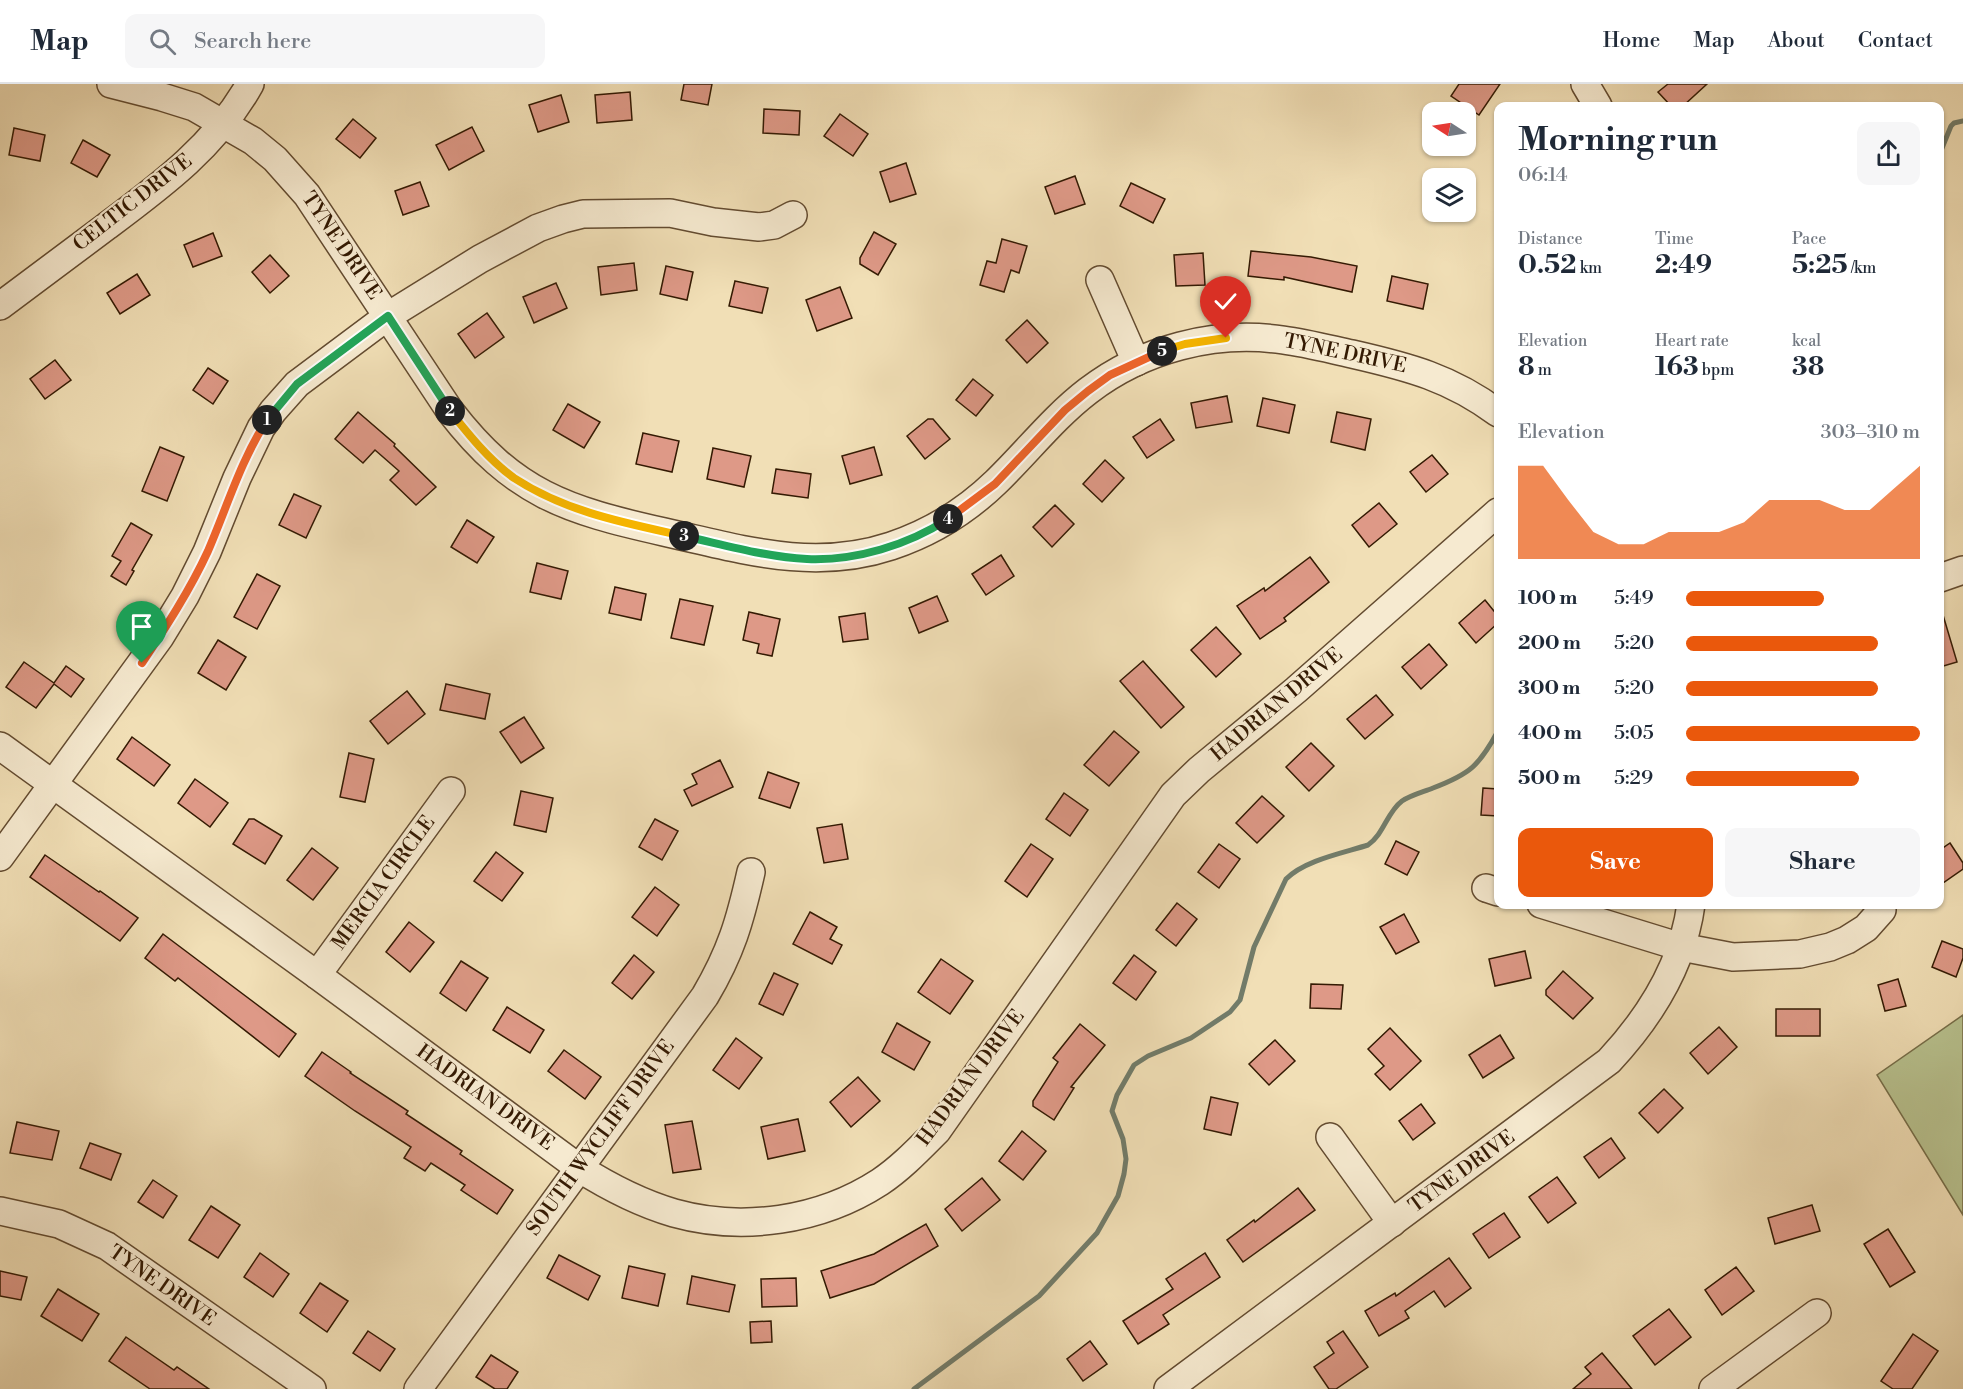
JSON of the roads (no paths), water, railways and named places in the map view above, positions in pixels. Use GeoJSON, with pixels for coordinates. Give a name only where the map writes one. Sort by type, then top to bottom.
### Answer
{"type":"FeatureCollection","features":[{"type":"Feature","properties":{"kind":"street","name":"TYNE DRIVE"},"geometry":{"type":"LineString","coordinates":[[111,84],[162,96],[194,107],[224,123],[275,159],[308,195],[450,411],[467,433],[513,477],[546,496],[594,516],[787,557],[810,559],[871,552],[914,538],[935,527],[995,484],[1065,410],[1110,375],[1161,351],[1205,340],[1252,337],[1282,340],[1367,357],[1426,373],[1475,396],[1494,410]]}},
{"type":"Feature","properties":{"kind":"street","name":"CELTIC DRIVE"},"geometry":{"type":"LineString","coordinates":[[0,306],[163,184],[197,154],[224,123],[250,84]]}},
{"type":"Feature","properties":{"kind":"street"},"geometry":{"type":"LineString","coordinates":[[1585,84],[1596,102]]}},
{"type":"Feature","properties":{"kind":"street"},"geometry":{"type":"LineString","coordinates":[[0,857],[142,663],[185,596],[207,552],[249,451],[273,411],[297,384],[388,316],[496,249],[538,228],[563,219],[583,214],[670,213],[713,222],[759,227],[774,225],[792,215]]}},
{"type":"Feature","properties":{"kind":"street"},"geometry":{"type":"LineString","coordinates":[[1100,280],[1136,362]]}},
{"type":"Feature","properties":{"kind":"street","name":"HADRIAN DRIVE"},"geometry":{"type":"LineString","coordinates":[[0,746],[579,1168],[602,1182],[647,1204],[691,1217],[734,1221],[773,1220],[806,1215],[842,1203],[880,1182],[899,1168],[937,1131],[1173,795],[1494,516]]}},
{"type":"Feature","properties":{"kind":"street"},"geometry":{"type":"LineString","coordinates":[[1944,577],[1963,570]]}},
{"type":"Feature","properties":{"kind":"street","name":"MERCIA CIRCLE"},"geometry":{"type":"LineString","coordinates":[[317,975],[451,791]]}},
{"type":"Feature","properties":{"kind":"street","name":"SOUTH WYCLIFF DRIVE"},"geometry":{"type":"LineString","coordinates":[[418,1389],[705,996],[719,972],[737,931],[751,872]]}},
{"type":"Feature","properties":{"kind":"street"},"geometry":{"type":"LineString","coordinates":[[1557,909],[1681,947],[1733,957],[1813,952],[1847,940],[1866,928],[1882,910]]}},
{"type":"Feature","properties":{"kind":"street","name":"TYNE DRIVE"},"geometry":{"type":"LineString","coordinates":[[1168,1389],[1196,1381],[1392,1223],[1609,1061],[1628,1041],[1652,1008],[1667,982],[1681,947],[1690,909]]}},
{"type":"Feature","properties":{"kind":"street"},"geometry":{"type":"LineString","coordinates":[[1330,1137],[1392,1223]]}},
{"type":"Feature","properties":{"kind":"street","name":"TYNE DRIVE"},"geometry":{"type":"LineString","coordinates":[[0,1211],[59,1224],[107,1246],[312,1389]]}},
{"type":"Feature","properties":{"kind":"street"},"geometry":{"type":"LineString","coordinates":[[1713,1389],[1816,1313]]}},
{"type":"Feature","properties":{"kind":"waterway"},"geometry":{"type":"LineString","coordinates":[[1944,143],[1951,126],[1963,121]]}},
{"type":"Feature","properties":{"kind":"waterway"},"geometry":{"type":"LineString","coordinates":[[914,1389],[1039,1296],[1097,1233],[1118,1196],[1124,1174],[1126,1159],[1123,1139],[1112,1111],[1117,1095],[1134,1065],[1148,1056],[1191,1038],[1230,1012],[1240,1000],[1254,947],[1286,879],[1294,872],[1314,862],[1368,845],[1402,801],[1465,773],[1479,761],[1494,738]]}}]}
